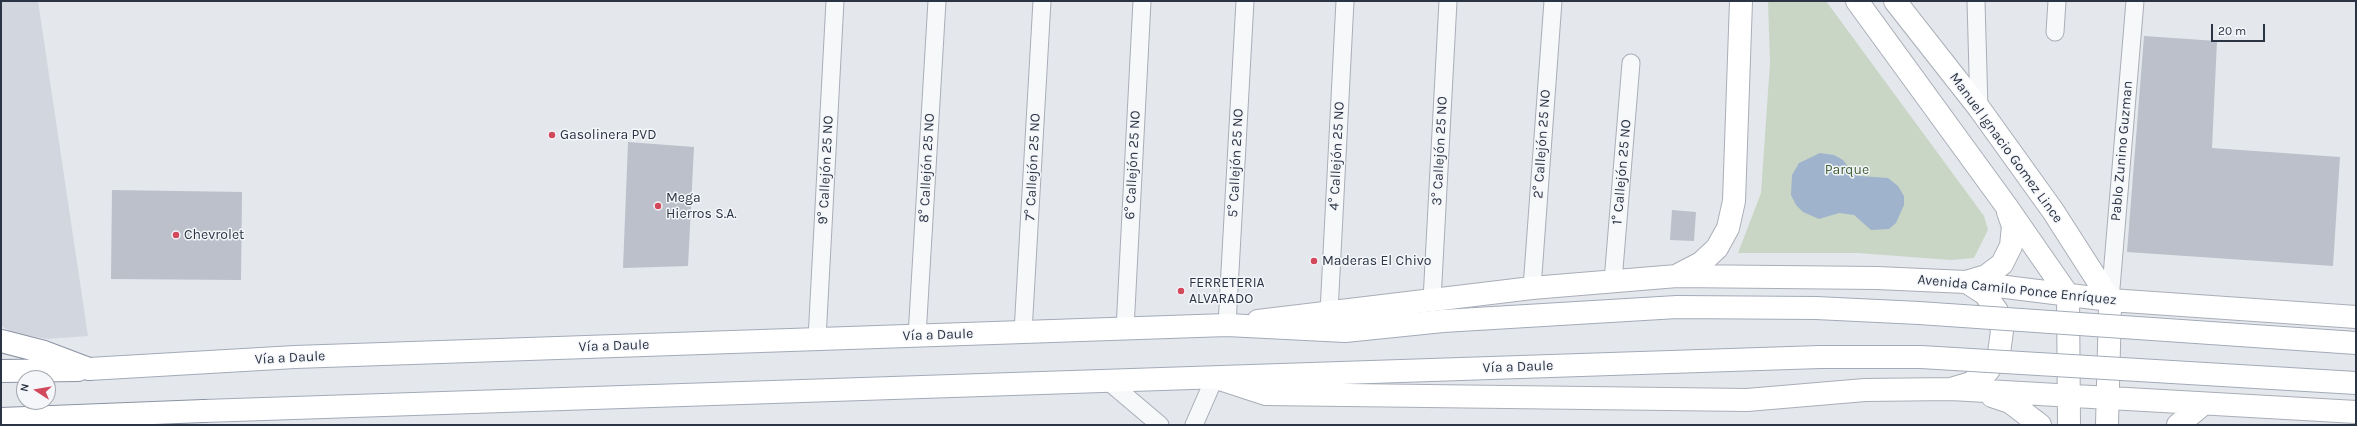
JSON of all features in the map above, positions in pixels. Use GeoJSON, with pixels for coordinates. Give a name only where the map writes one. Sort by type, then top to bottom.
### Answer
{"type":"FeatureCollection","features":[{"type":"Feature","properties":{"kind":"main road"},"geometry":{"type":"LineString","coordinates":[[1677,276],[1701,263],[1718,248],[1728,228],[1734,201],[1741,1]]}},
{"type":"Feature","properties":{"kind":"main road"},"geometry":{"type":"LineString","coordinates":[[1857,1],[2007,207],[2068,295],[2069,425]]}},
{"type":"Feature","properties":{"kind":"main road","name":"Manuel Ignacio Gomez Lince"},"geometry":{"type":"LineString","coordinates":[[1896,1],[1979,108],[2053,211],[2110,300]]}},
{"type":"Feature","properties":{"kind":"main road"},"geometry":{"type":"LineString","coordinates":[[1966,282],[1986,276],[2002,264],[2011,246],[2013,226],[2007,207]]}},
{"type":"Feature","properties":{"kind":"main road","name":"Vía a Daule"},"geometry":{"type":"LineString","coordinates":[[1,371],[89,369],[295,358],[1227,325],[1532,288],[1677,276]]}},
{"type":"Feature","properties":{"kind":"main road","name":"Avenida Camilo Ponce Enríquez"},"geometry":{"type":"LineString","coordinates":[[1677,276],[1877,278],[1966,282],[2110,300],[2356,317]]}},
{"type":"Feature","properties":{"kind":"main road"},"geometry":{"type":"LineString","coordinates":[[1951,389],[1971,384],[1988,371],[1999,352],[2002,331],[1997,311],[1989,299],[1985,294],[1966,282]]}},
{"type":"Feature","properties":{"kind":"main road"},"geometry":{"type":"LineString","coordinates":[[2107,425],[2106,398],[2110,300]]}},
{"type":"Feature","properties":{"kind":"main road","name":"Vía a Daule"},"geometry":{"type":"LineString","coordinates":[[1227,325],[1344,331],[1465,320],[1677,307],[1816,308]]}},
{"type":"Feature","properties":{"kind":"main road","name":"Avenida Camilo Ponce Enríquez"},"geometry":{"type":"LineString","coordinates":[[1816,308],[1920,312],[2356,343]]}},
{"type":"Feature","properties":{"kind":"main road"},"geometry":{"type":"LineString","coordinates":[[1,341],[44,352],[89,369]]}},
{"type":"Feature","properties":{"kind":"main road","name":"Vía a Daule"},"geometry":{"type":"LineString","coordinates":[[1,419],[1820,357],[1921,357],[2356,384]]}},
{"type":"Feature","properties":{"kind":"main road","name":"Vía a Daule"},"geometry":{"type":"LineString","coordinates":[[1215,378],[1266,394],[1747,400],[1865,390],[1951,389]]}},
{"type":"Feature","properties":{"kind":"main road"},"geometry":{"type":"LineString","coordinates":[[1951,389],[1982,392],[2069,395],[2202,405],[2356,412]]}},
{"type":"Feature","properties":{"kind":"main road"},"geometry":{"type":"LineString","coordinates":[[1982,392],[2010,402],[2040,425]]}},
{"type":"Feature","properties":{"kind":"main road"},"geometry":{"type":"LineString","coordinates":[[2178,425],[2202,405]]}},
{"type":"Feature","properties":{"kind":"main road"},"geometry":{"type":"LineString","coordinates":[[169,425],[204,411]]}},
{"type":"Feature","properties":{"kind":"street","name":"9° Callejón 25 NO"},"geometry":{"type":"LineString","coordinates":[[818,339],[835,1]]}},
{"type":"Feature","properties":{"kind":"street","name":"8° Callejón 25 NO"},"geometry":{"type":"LineString","coordinates":[[917,336],[937,1]]}},
{"type":"Feature","properties":{"kind":"street","name":"7° Callejón 25 NO"},"geometry":{"type":"LineString","coordinates":[[1023,332],[1042,1]]}},
{"type":"Feature","properties":{"kind":"street","name":"6° Callejón 25 NO"},"geometry":{"type":"LineString","coordinates":[[1125,329],[1142,1]]}},
{"type":"Feature","properties":{"kind":"street","name":"5° Callejón 25 NO"},"geometry":{"type":"LineString","coordinates":[[1227,325],[1245,1]]}},
{"type":"Feature","properties":{"kind":"street","name":"4° Callejón 25 NO"},"geometry":{"type":"LineString","coordinates":[[1329,312],[1345,1]]}},
{"type":"Feature","properties":{"kind":"street","name":"3° Callejón 25 NO"},"geometry":{"type":"LineString","coordinates":[[1432,300],[1448,1]]}},
{"type":"Feature","properties":{"kind":"street","name":"2° Callejón 25 NO"},"geometry":{"type":"LineString","coordinates":[[1532,288],[1553,1]]}},
{"type":"Feature","properties":{"kind":"street"},"geometry":{"type":"LineString","coordinates":[[1976,1],[1979,108]]}},
{"type":"Feature","properties":{"kind":"street"},"geometry":{"type":"LineString","coordinates":[[2055,32],[2057,1]]}},
{"type":"Feature","properties":{"kind":"street","name":"Pablo Zunino Guzman"},"geometry":{"type":"LineString","coordinates":[[2110,300],[2135,1]]}},
{"type":"Feature","properties":{"kind":"street","name":"1° Callejón 25 NO"},"geometry":{"type":"LineString","coordinates":[[1613,281],[1631,63]]}},
{"type":"Feature","properties":{"kind":"street"},"geometry":{"type":"LineString","coordinates":[[1194,425],[1215,378]]}},
{"type":"Feature","properties":{"kind":"street"},"geometry":{"type":"LineString","coordinates":[[1108,381],[1160,425]]}},
{"type":"Feature","properties":{"kind":"shaded area"},"geometry":{"type":"Polygon","coordinates":[[[1,1],[38,1],[88,336],[47,339],[14,333],[1,326],[1,1]]]}},
{"type":"Feature","properties":{"kind":"green space","name":"Parque"},"geometry":{"type":"Polygon","coordinates":[[[1768,1],[1826,1],[1984,216],[1988,230],[1974,258],[1951,260],[1857,253],[1738,253],[1761,193],[1770,63],[1768,1]]]}},
{"type":"Feature","properties":{"kind":"water"},"geometry":{"type":"Polygon","coordinates":[[[1820,153],[1834,155],[1843,160],[1849,168],[1860,176],[1888,178],[1898,186],[1904,196],[1904,205],[1896,223],[1889,229],[1871,230],[1854,215],[1839,213],[1819,219],[1803,212],[1796,205],[1791,195],[1792,175],[1799,163],[1820,153]]]}},
{"type":"Feature","properties":{"kind":"building"},"geometry":{"type":"Polygon","coordinates":[[[2144,36],[2217,41],[2212,148],[2340,157],[2333,266],[2127,252],[2144,36]]]}},
{"type":"Feature","properties":{"kind":"building","name":"Mega Hierros S.A."},"geometry":{"type":"Polygon","coordinates":[[[628,142],[694,147],[688,266],[623,268],[628,142]]]}},
{"type":"Feature","properties":{"kind":"building","name":"Chevrolet"},"geometry":{"type":"Polygon","coordinates":[[[112,190],[242,192],[241,280],[111,279],[112,190]]]}},
{"type":"Feature","properties":{"kind":"building"},"geometry":{"type":"Polygon","coordinates":[[[1672,210],[1696,212],[1694,241],[1670,240],[1672,210]]]}},
{"type":"Feature","properties":{"kind":"place","name":"Gasolinera PVD"},"geometry":{"type":"Point","coordinates":[552,135]}},
{"type":"Feature","properties":{"kind":"place","name":"Mega Hierros S.A."},"geometry":{"type":"Point","coordinates":[658,206]}},
{"type":"Feature","properties":{"kind":"place","name":"Chevrolet"},"geometry":{"type":"Point","coordinates":[176,235]}},
{"type":"Feature","properties":{"kind":"place","name":"Maderas El Chivo"},"geometry":{"type":"Point","coordinates":[1314,261]}},
{"type":"Feature","properties":{"kind":"place","name":"FERRETERIA ALVARADO"},"geometry":{"type":"Point","coordinates":[1181,291]}}]}
